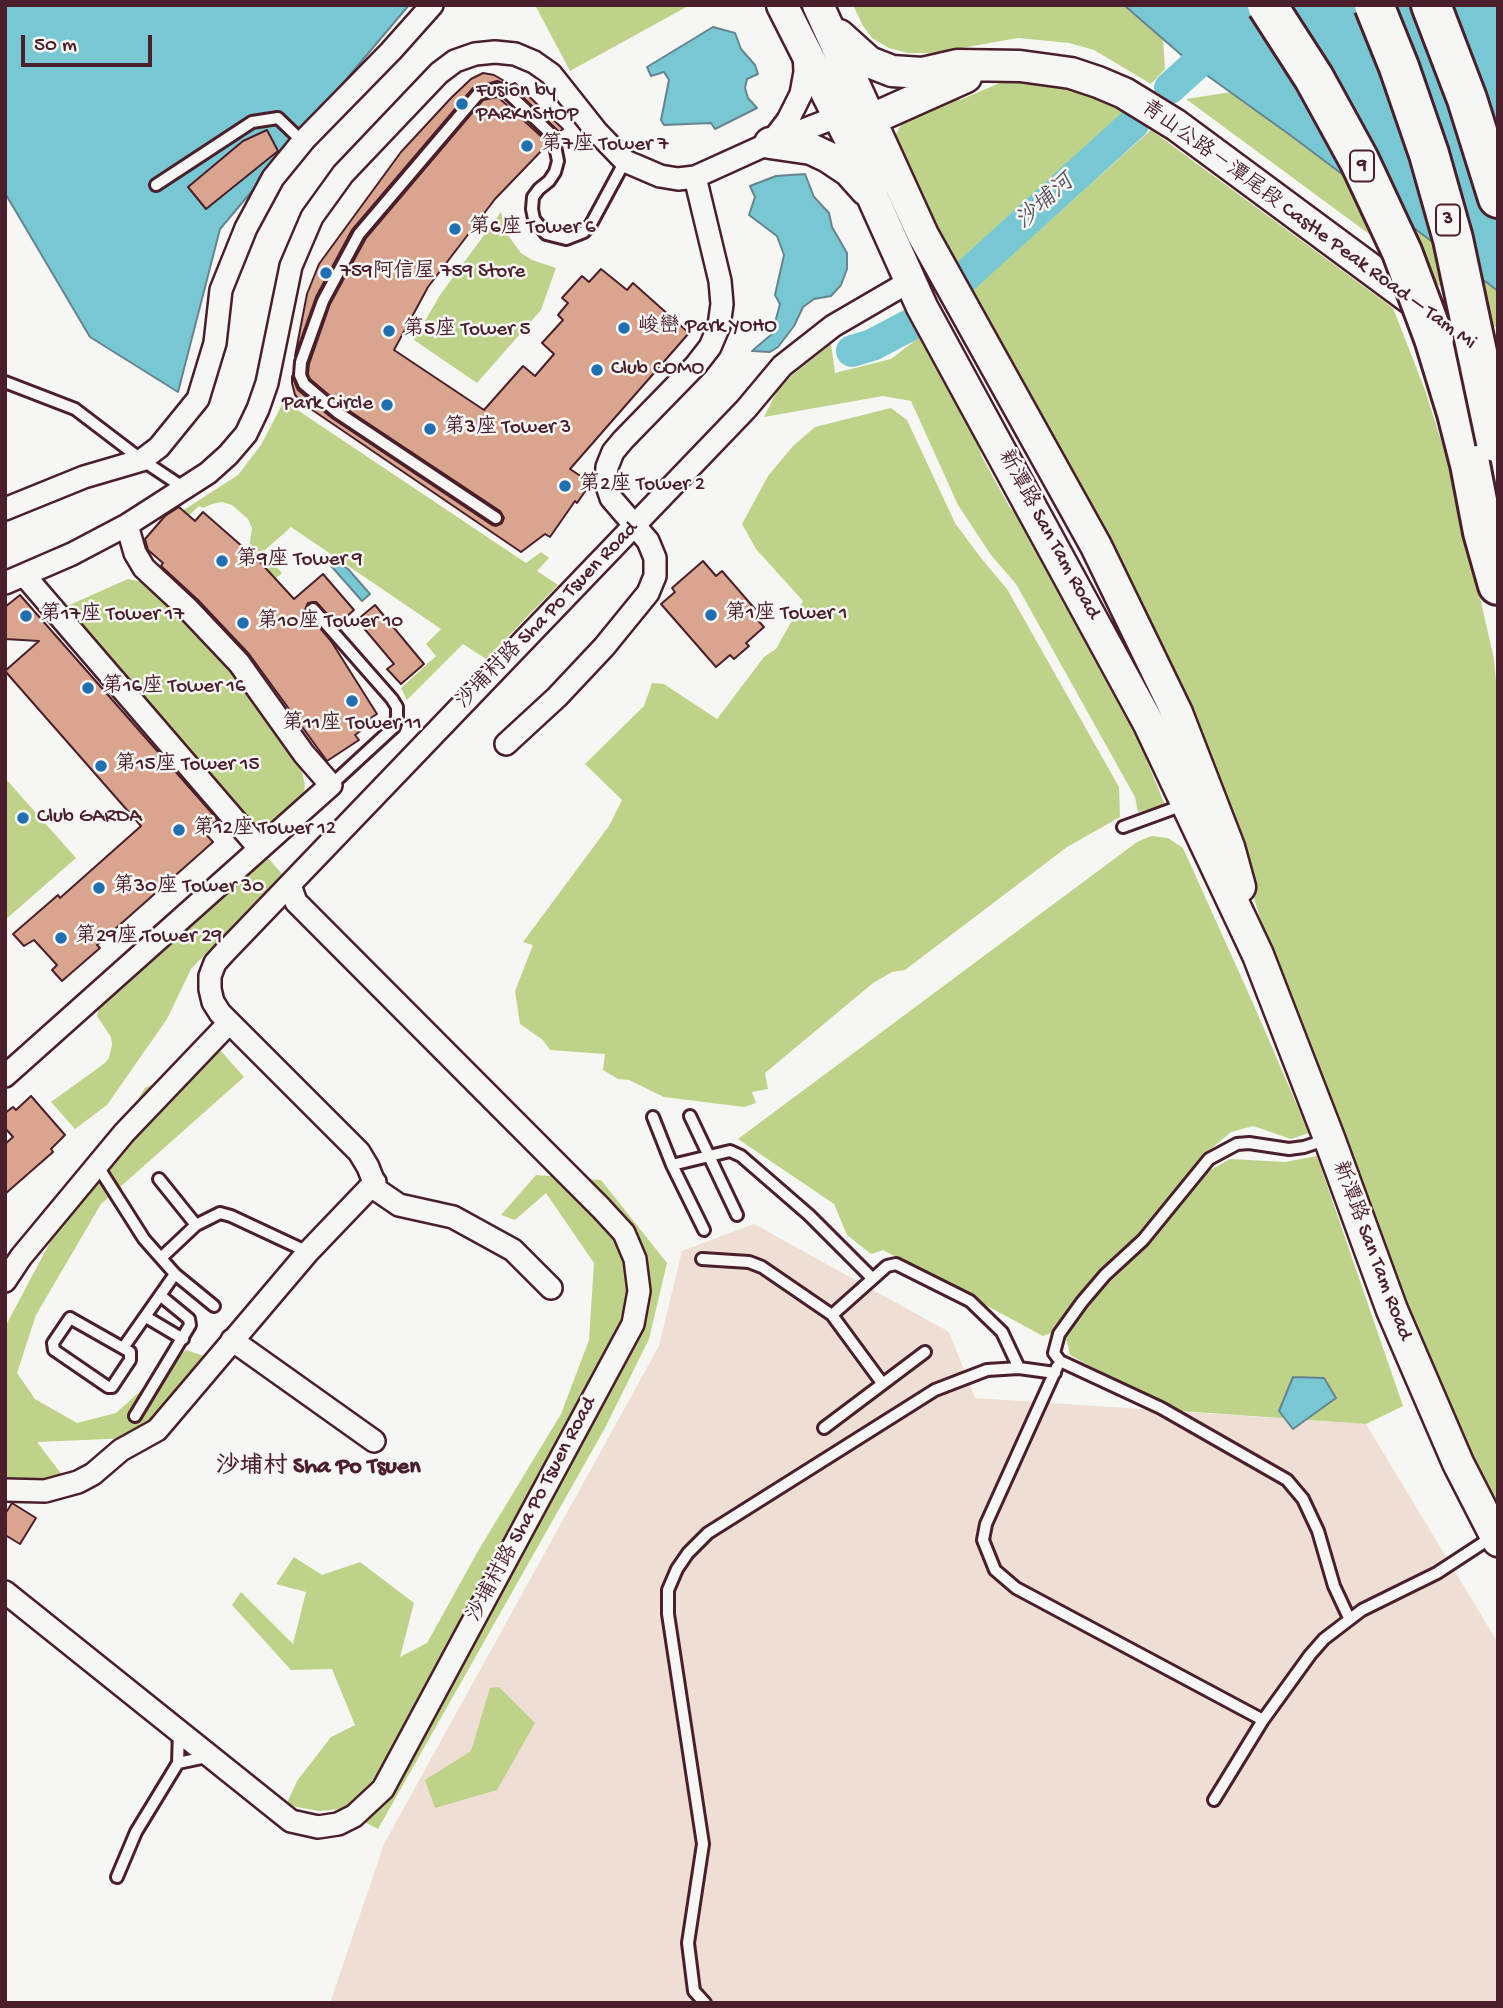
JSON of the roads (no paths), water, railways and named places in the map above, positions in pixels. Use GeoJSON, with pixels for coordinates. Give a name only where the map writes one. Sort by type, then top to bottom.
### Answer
{"type":"FeatureCollection","features":[{"type":"Feature","properties":{"kind":"highway","name":"9"},"geometry":{"type":"LineString","coordinates":[[1267,5],[1337,119],[1402,252],[1434,338],[1457,413],[1483,532],[1498,585]]}},
{"type":"Feature","properties":{"kind":"highway","name":"3"},"geometry":{"type":"LineString","coordinates":[[1374,5],[1429,154],[1453,239],[1498,449]]}},
{"type":"Feature","properties":{"kind":"highway"},"geometry":{"type":"LineString","coordinates":[[1431,5],[1467,99],[1498,198]]}},
{"type":"Feature","properties":{"kind":"street"},"geometry":{"type":"LineString","coordinates":[[5,509],[84,477],[142,460],[159,447],[198,399],[215,343],[221,290],[241,240],[273,178],[303,142],[432,5]]}},
{"type":"Feature","properties":{"kind":"street"},"geometry":{"type":"LineString","coordinates":[[782,5],[804,50],[858,111]]}},
{"type":"Feature","properties":{"kind":"street"},"geometry":{"type":"LineString","coordinates":[[823,15],[858,111]]}},
{"type":"Feature","properties":{"kind":"street","name":"青山公路－潭尾段 Castle Peak Road – Tam Mi"},"geometry":{"type":"LineString","coordinates":[[823,15],[877,67],[922,73],[957,65],[1020,66],[1071,73],[1098,82],[1147,106],[1498,364]]}},
{"type":"Feature","properties":{"kind":"street"},"geometry":{"type":"LineString","coordinates":[[770,143],[788,120],[801,94],[805,72],[804,50]]}},
{"type":"Feature","properties":{"kind":"street"},"geometry":{"type":"LineString","coordinates":[[259,848],[15,579],[127,525],[208,473],[229,455],[246,434],[267,383],[291,266],[312,217],[343,174],[439,73],[456,61],[485,53],[515,54],[534,62],[551,74],[597,132],[625,161],[660,176],[678,179],[695,177],[770,143],[858,111],[922,73]]}},
{"type":"Feature","properties":{"kind":"street","name":"青山公路－潭尾段 Castle Peak Road – Tam Mi"},"geometry":{"type":"LineString","coordinates":[[858,111],[932,91],[994,67]]}},
{"type":"Feature","properties":{"kind":"street","name":"新潭路 San Tam Road"},"geometry":{"type":"LineString","coordinates":[[858,111],[857,153],[873,198],[922,307],[1149,724],[1258,955],[1329,1138],[1373,1262],[1426,1394],[1496,1538]]}},
{"type":"Feature","properties":{"kind":"street","name":"新潭路 San Tam Road"},"geometry":{"type":"LineString","coordinates":[[858,111],[1096,546],[1177,713],[1229,847],[1258,955]]}},
{"type":"Feature","properties":{"kind":"street"},"geometry":{"type":"LineString","coordinates":[[770,143],[811,149],[828,157],[849,171],[873,198]]}},
{"type":"Feature","properties":{"kind":"street"},"geometry":{"type":"LineString","coordinates":[[506,744],[585,667],[648,593],[655,576],[655,558],[648,541],[611,498],[606,483],[607,467],[613,452],[696,365],[710,347],[719,326],[722,304],[720,281],[695,177]]}},
{"type":"Feature","properties":{"kind":"street"},"geometry":{"type":"LineString","coordinates":[[912,280],[922,261],[923,234]]}},
{"type":"Feature","properties":{"kind":"street","name":"沙埔村路 Sha Po Tsuen Road"},"geometry":{"type":"LineString","coordinates":[[551,1288],[513,1250],[453,1217],[399,1205],[377,1190],[359,1152],[229,1023],[213,1002],[209,989],[210,976],[215,963],[634,526],[782,366],[833,326],[912,280]]}},
{"type":"Feature","properties":{"kind":"street"},"geometry":{"type":"LineString","coordinates":[[5,1076],[331,785],[304,754],[239,663],[188,609],[144,568],[135,554],[127,525]]}},
{"type":"Feature","properties":{"kind":"street","name":"沙埔村路 Sha Po Tsuen Road"},"geometry":{"type":"LineString","coordinates":[[5,1591],[291,1821],[318,1827],[338,1824],[354,1816],[383,1789],[633,1324],[639,1291],[635,1259],[624,1233],[296,902],[290,885]]}},
{"type":"Feature","properties":{"kind":"street"},"geometry":{"type":"LineString","coordinates":[[5,1281],[21,1256],[124,1133],[229,1023]]}},
{"type":"Feature","properties":{"kind":"street"},"geometry":{"type":"LineString","coordinates":[[5,1490],[44,1491],[78,1482],[93,1474],[121,1450],[162,1426],[308,1252],[375,1182]]}},
{"type":"Feature","properties":{"kind":"street"},"geometry":{"type":"LineString","coordinates":[[232,1340],[374,1441]]}},
{"type":"Feature","properties":{"kind":"lane"},"geometry":{"type":"LineString","coordinates":[[496,518],[328,405],[303,384],[300,375],[301,362],[323,301],[359,233],[479,93],[499,89],[508,92],[551,134],[558,161],[549,181],[533,197],[532,209],[534,219],[546,234],[566,239],[584,232],[625,161]]}},
{"type":"Feature","properties":{"kind":"lane"},"geometry":{"type":"LineString","coordinates":[[156,185],[252,122],[278,118],[303,142]]}},
{"type":"Feature","properties":{"kind":"lane"},"geometry":{"type":"LineString","coordinates":[[5,383],[75,409],[184,488]]}},
{"type":"Feature","properties":{"kind":"lane"},"geometry":{"type":"LineString","coordinates":[[313,610],[397,707],[394,727],[331,785]]}},
{"type":"Feature","properties":{"kind":"lane"},"geometry":{"type":"LineString","coordinates":[[1123,827],[1186,804]]}},
{"type":"Feature","properties":{"kind":"lane"},"geometry":{"type":"LineString","coordinates":[[690,1116],[737,1214]]}},
{"type":"Feature","properties":{"kind":"lane"},"geometry":{"type":"LineString","coordinates":[[653,1117],[672,1165],[704,1230]]}},
{"type":"Feature","properties":{"kind":"lane"},"geometry":{"type":"LineString","coordinates":[[1329,1138],[1289,1149],[1249,1143],[1237,1144],[1209,1159],[1143,1240],[1105,1275],[1082,1302],[1059,1334],[1054,1353],[1060,1362],[1161,1408],[1287,1480],[1303,1499],[1318,1531],[1334,1586],[1349,1618]]}},
{"type":"Feature","properties":{"kind":"lane"},"geometry":{"type":"LineString","coordinates":[[672,1165],[730,1152],[741,1156],[809,1215],[872,1278]]}},
{"type":"Feature","properties":{"kind":"lane"},"geometry":{"type":"LineString","coordinates":[[97,1166],[144,1239],[175,1274],[214,1306]]}},
{"type":"Feature","properties":{"kind":"lane"},"geometry":{"type":"LineString","coordinates":[[159,1179],[196,1224]]}},
{"type":"Feature","properties":{"kind":"lane"},"geometry":{"type":"LineString","coordinates":[[161,1258],[196,1224],[220,1213],[308,1252]]}},
{"type":"Feature","properties":{"kind":"lane"},"geometry":{"type":"LineString","coordinates":[[702,1259],[748,1262],[762,1266],[832,1315],[882,1383]]}},
{"type":"Feature","properties":{"kind":"lane"},"geometry":{"type":"LineString","coordinates":[[832,1315],[887,1266],[896,1264],[970,1301],[1002,1332],[1019,1368]]}},
{"type":"Feature","properties":{"kind":"lane"},"geometry":{"type":"LineString","coordinates":[[123,1348],[175,1274]]}},
{"type":"Feature","properties":{"kind":"lane"},"geometry":{"type":"LineString","coordinates":[[135,1416],[190,1325],[189,1319],[160,1296]]}},
{"type":"Feature","properties":{"kind":"lane"},"geometry":{"type":"LineString","coordinates":[[146,1317],[183,1339]]}},
{"type":"Feature","properties":{"kind":"lane"},"geometry":{"type":"LineString","coordinates":[[70,1318],[123,1348],[130,1352],[130,1360],[116,1383],[108,1387],[52,1346],[70,1318]]}},
{"type":"Feature","properties":{"kind":"lane"},"geometry":{"type":"LineString","coordinates":[[824,1428],[925,1352]]}},
{"type":"Feature","properties":{"kind":"lane"},"geometry":{"type":"LineString","coordinates":[[1060,1362],[986,1524],[983,1540],[995,1570],[1016,1588],[1263,1720]]}},
{"type":"Feature","properties":{"kind":"lane"},"geometry":{"type":"LineString","coordinates":[[705,2003],[694,1991],[688,1942],[703,1844],[668,1614],[668,1590],[677,1569],[708,1532],[935,1391],[987,1370],[1019,1368],[1055,1373]]}},
{"type":"Feature","properties":{"kind":"lane"},"geometry":{"type":"LineString","coordinates":[[1214,1800],[1263,1720],[1310,1654],[1349,1618],[1437,1573],[1496,1538]]}},
{"type":"Feature","properties":{"kind":"lane"},"geometry":{"type":"LineString","coordinates":[[117,1877],[136,1832],[178,1763],[179,1729]]}},
{"type":"Feature","properties":{"kind":"lane"},"geometry":{"type":"LineString","coordinates":[[178,1763],[213,1756]]}},
{"type":"Feature","properties":{"kind":"water"},"geometry":{"type":"Polygon","coordinates":[[[5,5],[409,5],[220,229],[178,392],[90,337],[5,193],[5,5]]]}},
{"type":"Feature","properties":{"kind":"water"},"geometry":{"type":"Polygon","coordinates":[[[1124,5],[1498,5],[1498,291],[1194,66],[1124,5]]]}},
{"type":"Feature","properties":{"kind":"water"},"geometry":{"type":"Polygon","coordinates":[[[713,27],[735,33],[741,49],[755,65],[758,74],[747,79],[745,88],[748,98],[757,108],[715,129],[711,123],[664,125],[661,120],[669,80],[664,72],[651,76],[647,67],[713,27]]]}},
{"type":"Feature","properties":{"kind":"water"},"geometry":{"type":"Polygon","coordinates":[[[805,174],[814,197],[829,213],[832,227],[847,253],[847,269],[841,285],[831,296],[814,299],[803,307],[794,326],[778,347],[770,352],[752,351],[772,334],[780,304],[775,295],[784,255],[777,236],[749,215],[755,197],[750,186],[776,176],[805,174]]]}},
{"type":"Feature","properties":{"kind":"water"},"geometry":{"type":"Polygon","coordinates":[[[329,556],[348,569],[370,594],[362,601],[325,559],[329,556]]]}},
{"type":"Feature","properties":{"kind":"water"},"geometry":{"type":"Polygon","coordinates":[[[1293,1377],[1324,1378],[1336,1398],[1293,1429],[1279,1411],[1293,1377]]]}},
{"type":"Feature","properties":{"kind":"waterway","name":"沙埔河"},"geometry":{"type":"LineString","coordinates":[[1170,88],[1226,37]]}},
{"type":"Feature","properties":{"kind":"waterway","name":"沙埔河"},"geometry":{"type":"LineString","coordinates":[[960,281],[1133,124]]}},
{"type":"Feature","properties":{"kind":"waterway","name":"沙埔河"},"geometry":{"type":"LineString","coordinates":[[852,351],[872,345],[910,325]]}},
{"type":"Feature","properties":{"kind":"place","name":"Fusion by PARKnSHOP"},"geometry":{"type":"Point","coordinates":[462,104]}},
{"type":"Feature","properties":{"kind":"place","name":"第7座 Tower 7"},"geometry":{"type":"Point","coordinates":[527,146]}},
{"type":"Feature","properties":{"kind":"place","name":"第6座 Tower 6"},"geometry":{"type":"Point","coordinates":[455,229]}},
{"type":"Feature","properties":{"kind":"place","name":"759阿信屋 759 Store"},"geometry":{"type":"Point","coordinates":[326,273]}},
{"type":"Feature","properties":{"kind":"place","name":"峻巒 Park YOHO"},"geometry":{"type":"Point","coordinates":[624,328]}},
{"type":"Feature","properties":{"kind":"place","name":"第5座 Tower 5"},"geometry":{"type":"Point","coordinates":[389,331]}},
{"type":"Feature","properties":{"kind":"place","name":"Club COMO"},"geometry":{"type":"Point","coordinates":[597,370]}},
{"type":"Feature","properties":{"kind":"place","name":"Park Circle"},"geometry":{"type":"Point","coordinates":[387,405]}},
{"type":"Feature","properties":{"kind":"place","name":"第3座 Tower 3"},"geometry":{"type":"Point","coordinates":[430,429]}},
{"type":"Feature","properties":{"kind":"place","name":"第2座 Tower 2"},"geometry":{"type":"Point","coordinates":[565,486]}},
{"type":"Feature","properties":{"kind":"place","name":"第9座 Tower 9"},"geometry":{"type":"Point","coordinates":[222,561]}},
{"type":"Feature","properties":{"kind":"place","name":"第1座 Tower 1"},"geometry":{"type":"Point","coordinates":[711,615]}},
{"type":"Feature","properties":{"kind":"place","name":"第17座 Tower 17"},"geometry":{"type":"Point","coordinates":[26,616]}},
{"type":"Feature","properties":{"kind":"place","name":"第10座 Tower 10"},"geometry":{"type":"Point","coordinates":[243,623]}},
{"type":"Feature","properties":{"kind":"place","name":"第16座 Tower 16"},"geometry":{"type":"Point","coordinates":[88,688]}},
{"type":"Feature","properties":{"kind":"place","name":"第11座 Tower 11"},"geometry":{"type":"Point","coordinates":[352,701]}},
{"type":"Feature","properties":{"kind":"place","name":"第15座 Tower 15"},"geometry":{"type":"Point","coordinates":[101,766]}},
{"type":"Feature","properties":{"kind":"place","name":"Club GARDA"},"geometry":{"type":"Point","coordinates":[23,818]}},
{"type":"Feature","properties":{"kind":"place","name":"第12座 Tower 12"},"geometry":{"type":"Point","coordinates":[179,830]}},
{"type":"Feature","properties":{"kind":"place","name":"第30座 Tower 30"},"geometry":{"type":"Point","coordinates":[99,888]}},
{"type":"Feature","properties":{"kind":"place","name":"第29座 Tower 29"},"geometry":{"type":"Point","coordinates":[61,938]}},
{"type":"Feature","properties":{"kind":"district","name":"沙埔村 Sha Po Tsuen"},"geometry":{"type":"Point","coordinates":[318,1468]}}]}
